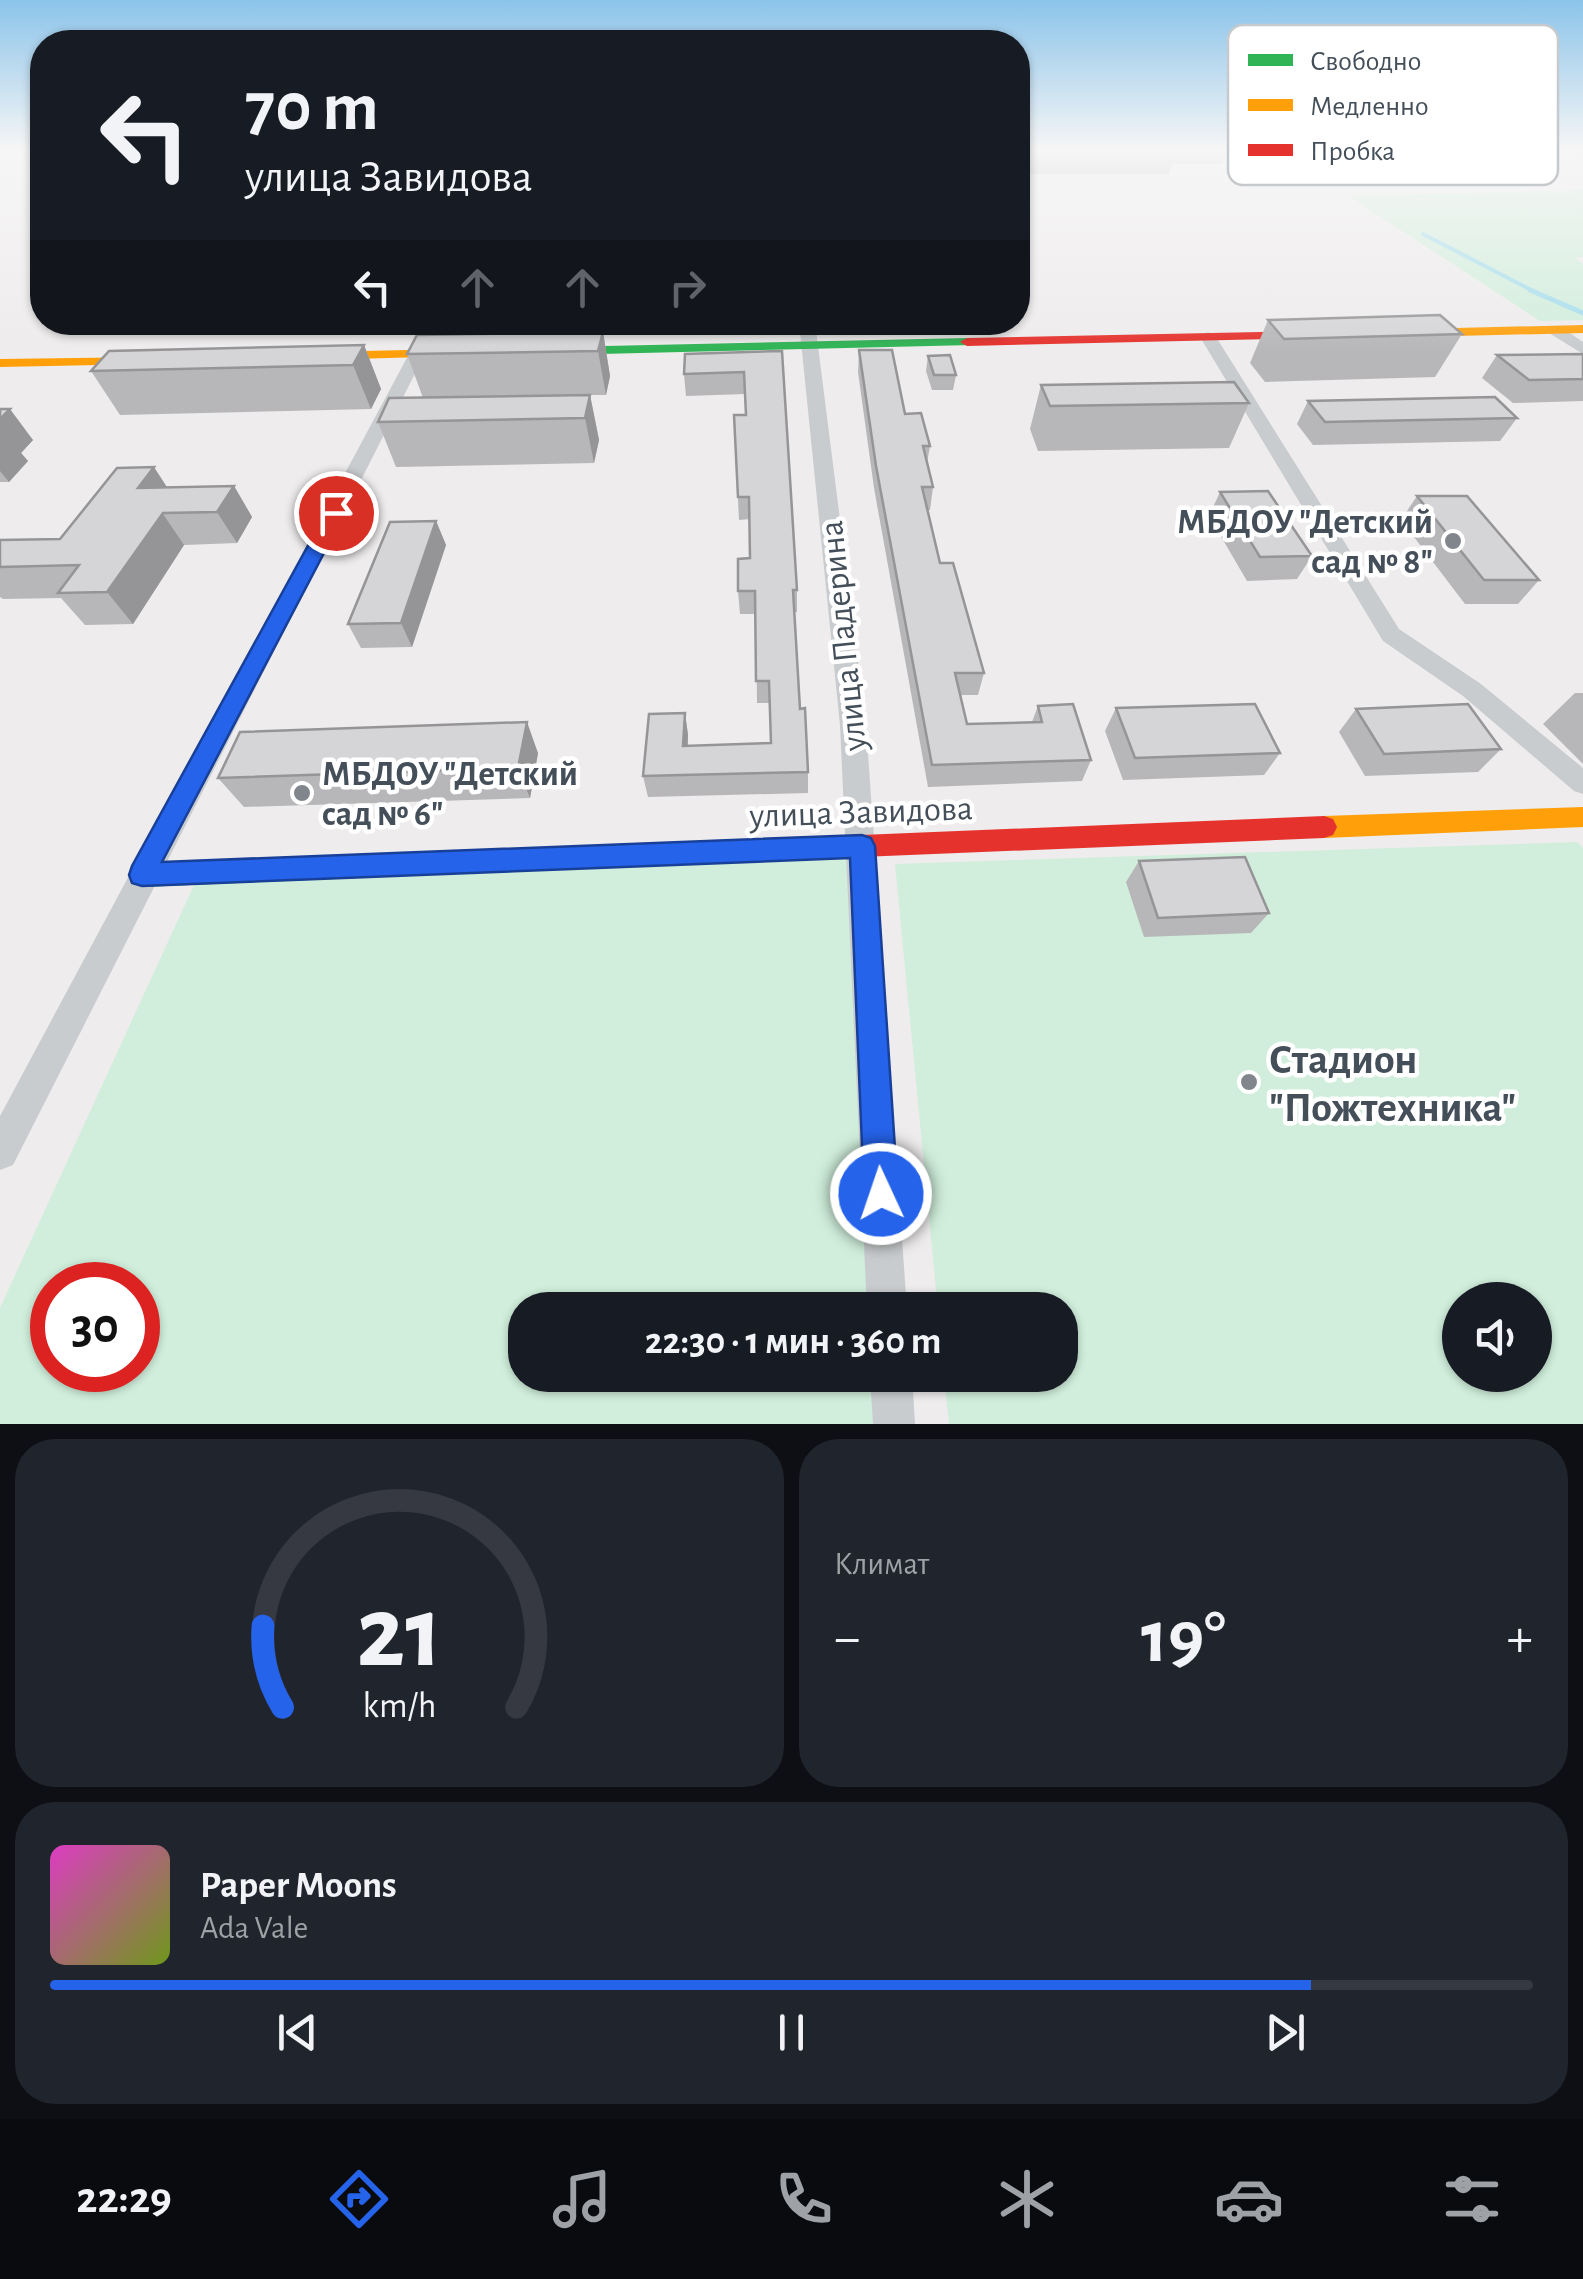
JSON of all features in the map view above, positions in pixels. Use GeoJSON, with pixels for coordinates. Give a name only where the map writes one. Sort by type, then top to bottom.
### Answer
{"type":"FeatureCollection","features":[{"type":"Feature","properties":{"kind":"main road"},"geometry":{"type":"LineString","coordinates":[[1388,334],[1583,329]]}},
{"type":"Feature","properties":{"kind":"main road"},"geometry":{"type":"LineString","coordinates":[[533,352],[793,335]]}},
{"type":"Feature","properties":{"kind":"main road"},"geometry":{"type":"LineString","coordinates":[[941,335],[1328,335]]}},
{"type":"Feature","properties":{"kind":"main road"},"geometry":{"type":"LineString","coordinates":[[287,357],[475,353]]}},
{"type":"Feature","properties":{"kind":"main road"},"geometry":{"type":"LineString","coordinates":[[0,363],[172,359]]}},
{"type":"Feature","properties":{"kind":"main road","name":"улица Завидова"},"geometry":{"type":"LineString","coordinates":[[142,875],[1583,817]]}},
{"type":"Feature","properties":{"kind":"street"},"geometry":{"type":"LineString","coordinates":[[1556,330],[1583,349]]}},
{"type":"Feature","properties":{"kind":"street","name":"улица Падерина"},"geometry":{"type":"LineString","coordinates":[[808,335],[853,725],[887,1292]]}},
{"type":"Feature","properties":{"kind":"street"},"geometry":{"type":"LineString","coordinates":[[1208,337],[1391,636],[1472,690],[1583,783]]}},
{"type":"Feature","properties":{"kind":"street"},"geometry":{"type":"LineString","coordinates":[[0,1152],[417,354]]}},
{"type":"Feature","properties":{"kind":"street"},"geometry":{"type":"LineString","coordinates":[[892,1392],[894,1424]]}},
{"type":"Feature","properties":{"kind":"green space"},"geometry":{"type":"Polygon","coordinates":[[[1382,217],[1583,217],[1583,257],[1575,258],[1583,264],[1583,320],[1540,321],[1382,217]]]}},
{"type":"Feature","properties":{"kind":"green space","name":"Стадион \"Пожтехника\""},"geometry":{"type":"Polygon","coordinates":[[[1577,842],[1583,848],[1583,1424],[949,1424],[946,1392],[1078,1392],[1078,1292],[936,1292],[895,864],[1577,842]]]}},
{"type":"Feature","properties":{"kind":"green space"},"geometry":{"type":"Polygon","coordinates":[[[862,846],[886,1292],[508,1292],[508,1392],[892,1392],[894,1424],[0,1424],[0,1308],[200,872],[862,846]]]}},
{"type":"Feature","properties":{"kind":"building"},"geometry":{"type":"Polygon","coordinates":[[[1440,315],[1462,334],[1284,339],[1268,320],[1440,315]]]}},
{"type":"Feature","properties":{"kind":"building"},"geometry":{"type":"Polygon","coordinates":[[[417,335],[602,335],[598,351],[407,354],[417,335]]]}},
{"type":"Feature","properties":{"kind":"building"},"geometry":{"type":"Polygon","coordinates":[[[364,345],[353,365],[91,371],[109,351],[364,345]]]}},
{"type":"Feature","properties":{"kind":"building"},"geometry":{"type":"Polygon","coordinates":[[[859,350],[892,350],[905,414],[921,413],[930,446],[923,446],[933,487],[922,487],[940,563],[953,563],[984,673],[955,673],[967,724],[1042,722],[1038,706],[1073,704],[1091,760],[932,765],[876,466],[859,350]]]}},
{"type":"Feature","properties":{"kind":"building"},"geometry":{"type":"Polygon","coordinates":[[[782,351],[800,709],[805,708],[808,772],[643,776],[649,714],[685,713],[683,746],[771,743],[769,681],[756,681],[755,591],[738,591],[738,559],[750,558],[749,497],[738,497],[734,415],[746,415],[744,372],[684,374],[685,354],[782,351]]]}},
{"type":"Feature","properties":{"kind":"building"},"geometry":{"type":"Polygon","coordinates":[[[1583,354],[1583,379],[1529,380],[1497,355],[1583,354]]]}},
{"type":"Feature","properties":{"kind":"building"},"geometry":{"type":"Polygon","coordinates":[[[950,355],[956,375],[934,375],[928,356],[950,355]]]}},
{"type":"Feature","properties":{"kind":"building"},"geometry":{"type":"Polygon","coordinates":[[[1234,382],[1249,403],[1050,406],[1041,385],[1234,382]]]}},
{"type":"Feature","properties":{"kind":"building"},"geometry":{"type":"Polygon","coordinates":[[[590,395],[585,418],[378,422],[389,398],[590,395]]]}},
{"type":"Feature","properties":{"kind":"building"},"geometry":{"type":"Polygon","coordinates":[[[1495,397],[1517,418],[1325,422],[1308,401],[1495,397]]]}},
{"type":"Feature","properties":{"kind":"building"},"geometry":{"type":"Polygon","coordinates":[[[154,467],[138,488],[234,486],[217,512],[163,513],[107,592],[58,593],[79,565],[0,567],[0,540],[60,539],[117,468],[154,467]]]}},
{"type":"Feature","properties":{"kind":"building"},"geometry":{"type":"Polygon","coordinates":[[[1268,491],[1312,556],[1260,557],[1220,492],[1268,491]]]}},
{"type":"Feature","properties":{"kind":"building"},"geometry":{"type":"Polygon","coordinates":[[[1417,496],[1467,496],[1539,580],[1484,580],[1417,496]]]}},
{"type":"Feature","properties":{"kind":"building"},"geometry":{"type":"Polygon","coordinates":[[[436,521],[401,623],[348,624],[390,522],[436,521]]]}},
{"type":"Feature","properties":{"kind":"building"},"geometry":{"type":"Polygon","coordinates":[[[1255,704],[1280,753],[1135,758],[1116,708],[1255,704]]]}},
{"type":"Feature","properties":{"kind":"building"},"geometry":{"type":"Polygon","coordinates":[[[1468,704],[1501,749],[1384,754],[1356,709],[1468,704]]]}},
{"type":"Feature","properties":{"kind":"building"},"geometry":{"type":"Polygon","coordinates":[[[527,722],[518,768],[218,778],[240,732],[527,722]]]}},
{"type":"Feature","properties":{"kind":"building"},"geometry":{"type":"Polygon","coordinates":[[[1245,857],[1269,913],[1158,918],[1139,861],[1245,857]]]}},
{"type":"Feature","properties":{"kind":"waterway"},"geometry":{"type":"LineString","coordinates":[[1423,234],[1535,292]]}},
{"type":"Feature","properties":{"kind":"waterway"},"geometry":{"type":"LineString","coordinates":[[1530,290],[1583,313]]}},
{"type":"Feature","properties":{"kind":"traffic: fast"},"geometry":{"type":"LineString","coordinates":[[559,351],[967,342]]}},
{"type":"Feature","properties":{"kind":"traffic: fast"},"geometry":{"type":"LineString","coordinates":[[142,875],[837,847]]}},
{"type":"Feature","properties":{"kind":"traffic: slow"},"geometry":{"type":"LineString","coordinates":[[1414,333],[1583,329]]}},
{"type":"Feature","properties":{"kind":"traffic: slow"},"geometry":{"type":"LineString","coordinates":[[319,356],[452,353]]}},
{"type":"Feature","properties":{"kind":"traffic: slow"},"geometry":{"type":"LineString","coordinates":[[0,363],[147,360]]}},
{"type":"Feature","properties":{"kind":"traffic: slow"},"geometry":{"type":"LineString","coordinates":[[1324,827],[1583,817]]}},
{"type":"Feature","properties":{"kind":"traffic: jam"},"geometry":{"type":"LineString","coordinates":[[967,342],[1307,335]]}},
{"type":"Feature","properties":{"kind":"traffic: jam"},"geometry":{"type":"LineString","coordinates":[[837,847],[1324,827]]}},
{"type":"Feature","properties":{"kind":"place","name":"МБДОУ \"Детский сад № 8\""},"geometry":{"type":"Point","coordinates":[1453,541]}},
{"type":"Feature","properties":{"kind":"place","name":"МБДОУ \"Детский сад № 6\""},"geometry":{"type":"Point","coordinates":[302,793]}},
{"type":"Feature","properties":{"kind":"place","name":"Стадион \"Пожтехника\""},"geometry":{"type":"Point","coordinates":[1249,1082]}},
{"type":"Feature","properties":{"kind":"route"},"geometry":{"type":"LineString","coordinates":[[336,513],[142,875],[862,846],[881,1194]]}}]}
